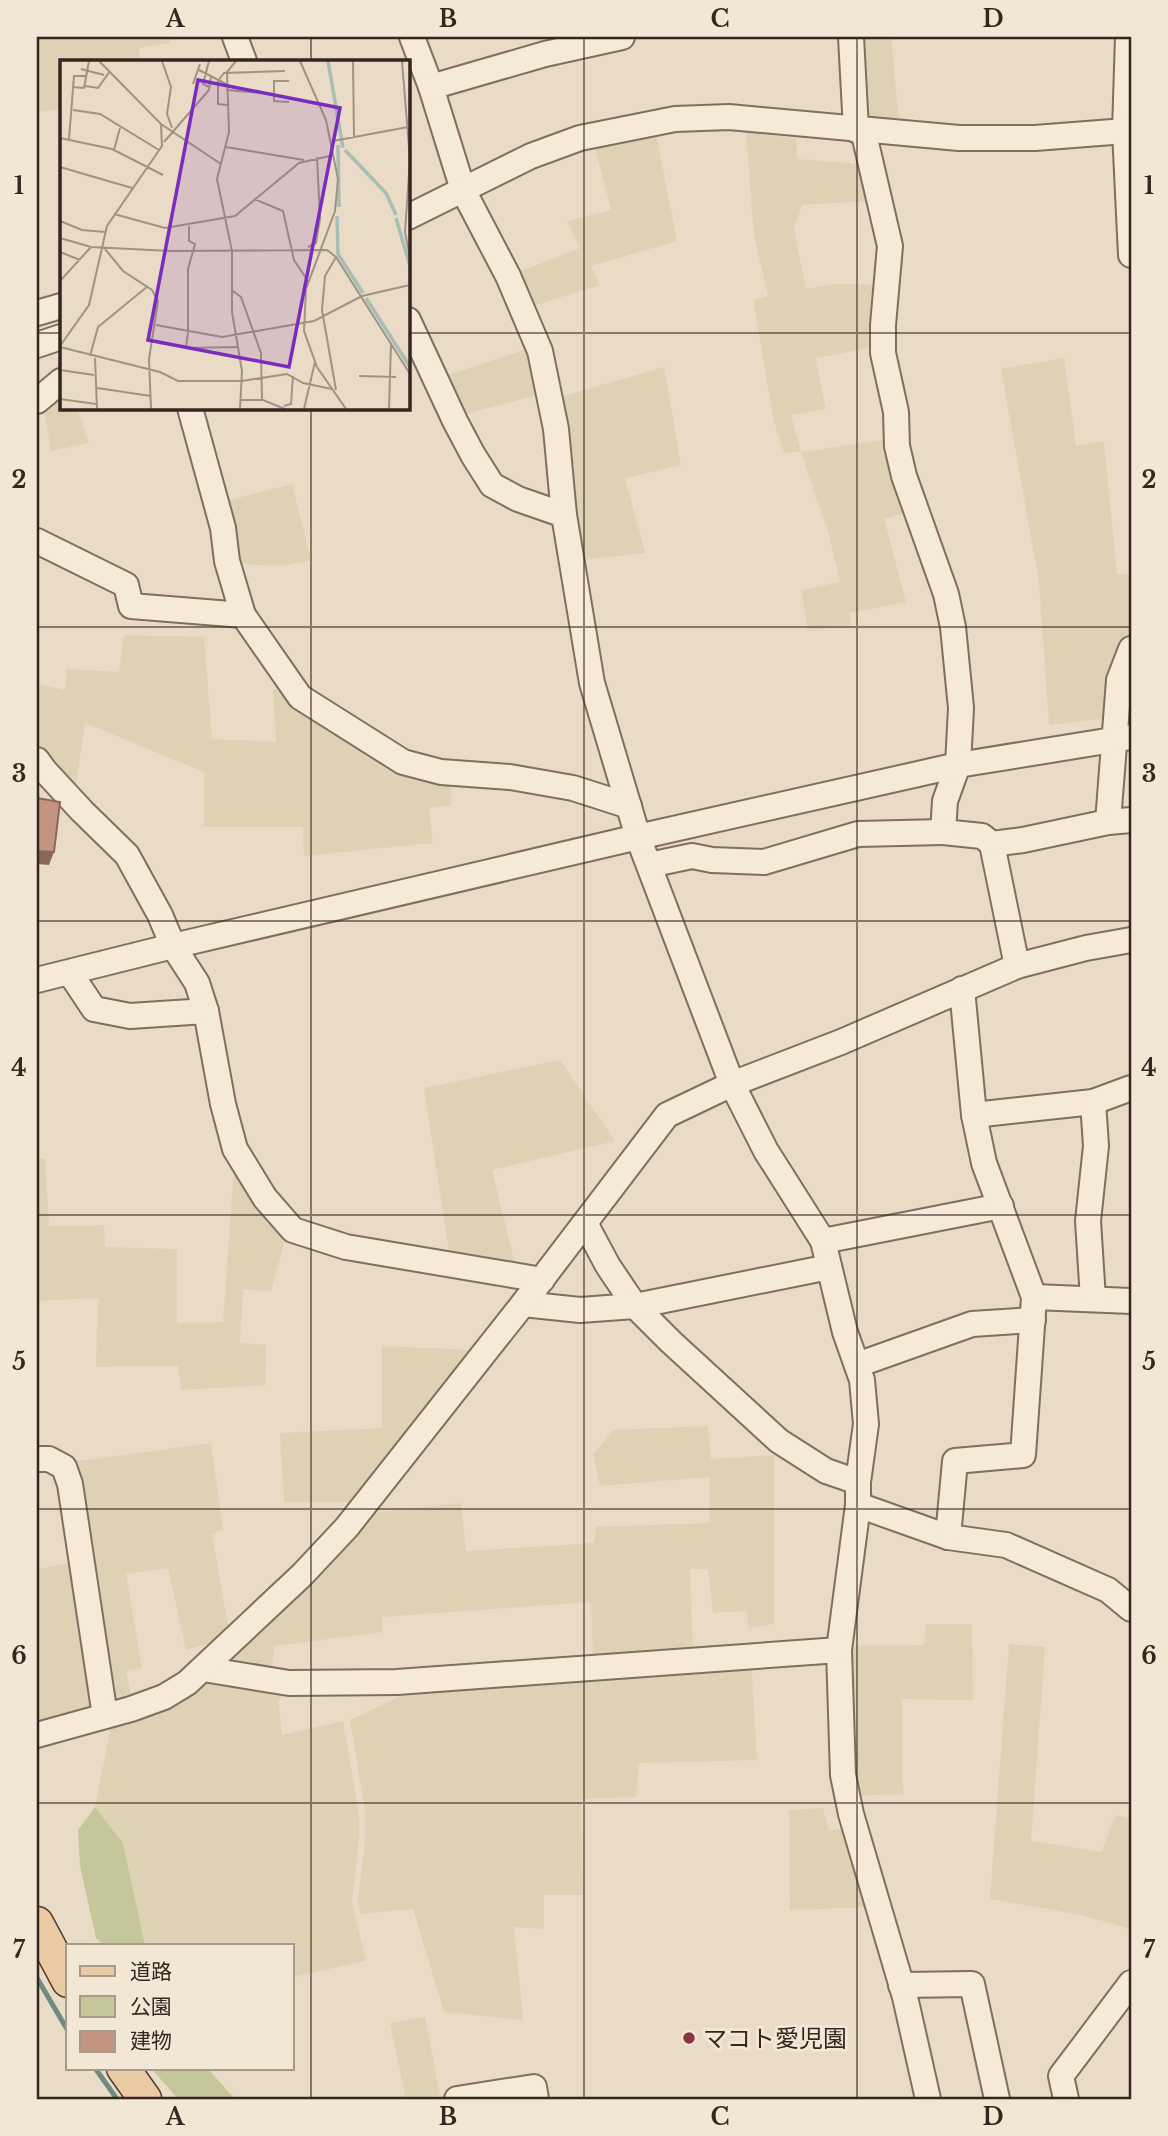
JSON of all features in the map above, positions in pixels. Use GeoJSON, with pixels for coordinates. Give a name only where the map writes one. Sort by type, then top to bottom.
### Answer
{"type":"FeatureCollection","features":[{"type":"Feature","properties":{"kind":"main road"},"geometry":{"type":"LineString","coordinates":[[37,1923],[66,1977]]}},
{"type":"Feature","properties":{"kind":"main road"},"geometry":{"type":"LineString","coordinates":[[124,2070],[145,2099]]}},
{"type":"Feature","properties":{"kind":"street"},"geometry":{"type":"LineString","coordinates":[[234,37],[244,60]]}},
{"type":"Feature","properties":{"kind":"street"},"geometry":{"type":"LineString","coordinates":[[412,37],[431,87],[463,191],[508,276],[540,351],[556,429],[564,515],[592,683],[638,836],[732,1084],[766,1151],[823,1241],[845,1332],[862,1380],[866,1424],[839,1650],[843,1775],[851,1814],[901,1985],[928,2099]]}},
{"type":"Feature","properties":{"kind":"street"},"geometry":{"type":"LineString","coordinates":[[431,87],[543,45],[622,37]]}},
{"type":"Feature","properties":{"kind":"street"},"geometry":{"type":"LineString","coordinates":[[850,37],[860,130],[890,246],[883,353],[896,412],[897,446],[904,476],[946,594],[953,627],[961,708],[958,765],[945,801],[943,832]]}},
{"type":"Feature","properties":{"kind":"street"},"geometry":{"type":"LineString","coordinates":[[1128,37],[1125,131],[1131,255]]}},
{"type":"Feature","properties":{"kind":"street"},"geometry":{"type":"LineString","coordinates":[[410,216],[531,156],[580,138],[675,119],[729,117],[959,138],[1035,138],[1125,131]]}},
{"type":"Feature","properties":{"kind":"street"},"geometry":{"type":"LineString","coordinates":[[37,313],[60,306]]}},
{"type":"Feature","properties":{"kind":"street"},"geometry":{"type":"LineString","coordinates":[[410,324],[455,421],[492,485],[518,499],[564,515]]}},
{"type":"Feature","properties":{"kind":"street"},"geometry":{"type":"LineString","coordinates":[[37,345],[60,337]]}},
{"type":"Feature","properties":{"kind":"street"},"geometry":{"type":"LineString","coordinates":[[37,401],[60,383]]}},
{"type":"Feature","properties":{"kind":"street"},"geometry":{"type":"LineString","coordinates":[[191,410],[223,528],[227,561],[243,615],[300,697],[403,762],[441,772],[510,777],[573,788],[629,806]]}},
{"type":"Feature","properties":{"kind":"street"},"geometry":{"type":"LineString","coordinates":[[37,541],[125,585],[131,606],[243,615]]}},
{"type":"Feature","properties":{"kind":"street"},"geometry":{"type":"LineString","coordinates":[[992,844],[1120,821],[1123,738],[1119,680],[1131,649]]}},
{"type":"Feature","properties":{"kind":"street"},"geometry":{"type":"LineString","coordinates":[[38,985],[70,973],[173,946],[638,836],[958,765],[1123,738]]}},
{"type":"Feature","properties":{"kind":"street"},"geometry":{"type":"LineString","coordinates":[[37,760],[82,811],[127,855],[160,915],[173,946],[197,983],[206,1011],[234,1149],[265,1198],[293,1230],[346,1247],[542,1280]]}},
{"type":"Feature","properties":{"kind":"street"},"geometry":{"type":"LineString","coordinates":[[649,866],[692,856],[712,860],[764,862],[858,834],[943,832],[982,836],[992,844],[1017,966]]}},
{"type":"Feature","properties":{"kind":"street"},"geometry":{"type":"LineString","coordinates":[[37,1735],[164,1697],[203,1669],[302,1575],[347,1527],[542,1280],[667,1115],[732,1084],[841,1042],[1017,966],[1086,948],[1131,940]]}},
{"type":"Feature","properties":{"kind":"street"},"geometry":{"type":"LineString","coordinates":[[70,973],[94,1009],[130,1016],[206,1011]]}},
{"type":"Feature","properties":{"kind":"street"},"geometry":{"type":"LineString","coordinates":[[948,1537],[955,1461],[1023,1455],[1033,1308],[1001,1206],[984,1163],[974,1115],[962,989]]}},
{"type":"Feature","properties":{"kind":"street"},"geometry":{"type":"LineString","coordinates":[[974,1115],[1093,1102],[1131,1088]]}},
{"type":"Feature","properties":{"kind":"street"},"geometry":{"type":"LineString","coordinates":[[1093,1102],[1096,1146],[1088,1221],[1093,1299]]}},
{"type":"Feature","properties":{"kind":"street"},"geometry":{"type":"LineString","coordinates":[[823,1241],[1001,1206]]}},
{"type":"Feature","properties":{"kind":"street"},"geometry":{"type":"LineString","coordinates":[[585,1223],[608,1266],[635,1306],[779,1440],[858,1493],[948,1537],[1006,1545],[1108,1590],[1131,1609]]}},
{"type":"Feature","properties":{"kind":"street"},"geometry":{"type":"LineString","coordinates":[[523,1304],[580,1310],[635,1306],[829,1267]]}},
{"type":"Feature","properties":{"kind":"street"},"geometry":{"type":"LineString","coordinates":[[857,1365],[972,1324],[1033,1308],[1093,1299],[1131,1301]]}},
{"type":"Feature","properties":{"kind":"street"},"geometry":{"type":"LineString","coordinates":[[37,1459],[49,1459],[64,1467],[71,1483],[105,1716]]}},
{"type":"Feature","properties":{"kind":"street"},"geometry":{"type":"LineString","coordinates":[[203,1669],[289,1683],[397,1682],[839,1650]]}},
{"type":"Feature","properties":{"kind":"street"},"geometry":{"type":"LineString","coordinates":[[1067,2099],[1061,2076],[1131,1983]]}},
{"type":"Feature","properties":{"kind":"street"},"geometry":{"type":"LineString","coordinates":[[901,1985],[972,1984],[997,2099]]}},
{"type":"Feature","properties":{"kind":"street"},"geometry":{"type":"LineString","coordinates":[[457,2099],[534,2087],[536,2099]]}},
{"type":"Feature","properties":{"kind":"shaded area"},"geometry":{"type":"Polygon","coordinates":[[[37,37],[170,37],[171,43],[139,48],[141,60],[60,60],[60,109],[37,112],[37,37]]]}},
{"type":"Feature","properties":{"kind":"shaded area"},"geometry":{"type":"Polygon","coordinates":[[[891,37],[899,120],[864,116],[856,39],[891,37]]]}},
{"type":"Feature","properties":{"kind":"shaded area"},"geometry":{"type":"Polygon","coordinates":[[[746,131],[796,139],[797,159],[862,164],[870,201],[802,205],[794,229],[806,289],[832,284],[879,285],[874,347],[815,358],[826,409],[791,415],[801,452],[784,453],[774,422],[753,300],[768,296],[754,235],[746,131]]]}},
{"type":"Feature","properties":{"kind":"shaded area"},"geometry":{"type":"Polygon","coordinates":[[[656,134],[677,241],[591,266],[600,285],[533,306],[519,272],[580,248],[567,221],[611,210],[595,148],[656,134]]]}},
{"type":"Feature","properties":{"kind":"shaded area"},"geometry":{"type":"Polygon","coordinates":[[[534,347],[545,393],[462,415],[445,376],[534,347]]]}},
{"type":"Feature","properties":{"kind":"shaded area"},"geometry":{"type":"Polygon","coordinates":[[[1064,358],[1076,446],[1104,441],[1117,574],[1131,572],[1131,638],[1110,718],[1049,725],[1039,582],[1001,369],[1064,358]]]}},
{"type":"Feature","properties":{"kind":"shaded area"},"geometry":{"type":"Polygon","coordinates":[[[664,367],[681,465],[625,478],[645,553],[580,560],[559,397],[664,367]]]}},
{"type":"Feature","properties":{"kind":"shaded area"},"geometry":{"type":"Polygon","coordinates":[[[60,391],[60,410],[78,410],[89,443],[51,451],[43,404],[60,391]]]}},
{"type":"Feature","properties":{"kind":"shaded area"},"geometry":{"type":"Polygon","coordinates":[[[890,439],[907,512],[884,519],[906,602],[849,613],[851,625],[808,631],[801,590],[840,582],[829,535],[801,452],[890,439]]]}},
{"type":"Feature","properties":{"kind":"shaded area"},"geometry":{"type":"Polygon","coordinates":[[[292,484],[311,560],[283,566],[237,564],[222,502],[292,484]]]}},
{"type":"Feature","properties":{"kind":"shaded area"},"geometry":{"type":"Polygon","coordinates":[[[124,635],[204,637],[212,739],[276,742],[273,690],[282,684],[451,779],[451,805],[429,808],[433,843],[304,856],[303,827],[204,827],[204,772],[85,723],[75,791],[53,769],[37,741],[37,684],[65,690],[67,669],[119,672],[124,635]]]}},
{"type":"Feature","properties":{"kind":"shaded area"},"geometry":{"type":"Polygon","coordinates":[[[560,1060],[615,1141],[492,1170],[515,1264],[449,1252],[424,1088],[560,1060]]]}},
{"type":"Feature","properties":{"kind":"shaded area"},"geometry":{"type":"Polygon","coordinates":[[[37,1158],[45,1159],[49,1226],[104,1225],[105,1247],[177,1249],[177,1323],[223,1322],[235,1158],[287,1232],[271,1291],[243,1289],[240,1343],[266,1345],[265,1385],[181,1390],[178,1366],[96,1367],[98,1298],[37,1301],[37,1158]]]}},
{"type":"Feature","properties":{"kind":"shaded area"},"geometry":{"type":"Polygon","coordinates":[[[382,1346],[473,1350],[358,1502],[284,1502],[280,1433],[382,1428],[382,1346]]]}},
{"type":"Feature","properties":{"kind":"shaded area"},"geometry":{"type":"Polygon","coordinates":[[[708,1426],[711,1459],[774,1455],[774,1624],[749,1628],[746,1611],[713,1613],[708,1569],[690,1569],[693,1648],[593,1656],[591,1602],[382,1617],[383,1632],[274,1646],[272,1673],[227,1662],[370,1513],[461,1503],[466,1551],[594,1543],[596,1527],[709,1523],[710,1477],[600,1486],[593,1454],[614,1430],[708,1426]]]}},
{"type":"Feature","properties":{"kind":"shaded area"},"geometry":{"type":"Polygon","coordinates":[[[211,1443],[223,1530],[212,1534],[230,1637],[186,1650],[168,1568],[126,1574],[142,1668],[126,1671],[133,1703],[110,1709],[72,1462],[211,1443]]]}},
{"type":"Feature","properties":{"kind":"shaded area"},"geometry":{"type":"Polygon","coordinates":[[[75,1562],[100,1714],[37,1731],[37,1569],[75,1562]]]}},
{"type":"Feature","properties":{"kind":"shaded area"},"geometry":{"type":"Polygon","coordinates":[[[926,1624],[972,1624],[973,1700],[902,1699],[903,1794],[856,1796],[848,1646],[924,1645],[926,1624]]]}},
{"type":"Feature","properties":{"kind":"shaded area"},"geometry":{"type":"Polygon","coordinates":[[[1009,1644],[1045,1647],[1031,1841],[1102,1852],[1115,1815],[1131,1819],[1131,1929],[1081,1915],[990,1899],[1009,1644]]]}},
{"type":"Feature","properties":{"kind":"shaded area"},"geometry":{"type":"Polygon","coordinates":[[[751,1661],[757,1760],[639,1763],[636,1797],[581,1799],[583,1895],[544,1895],[544,1929],[514,1927],[523,2020],[444,2012],[413,1909],[361,1914],[358,1899],[365,1841],[365,1811],[350,1720],[411,1691],[751,1661]]]}},
{"type":"Feature","properties":{"kind":"shaded area"},"geometry":{"type":"Polygon","coordinates":[[[212,1676],[290,1690],[278,1700],[282,1735],[343,1721],[359,1814],[352,1902],[366,1961],[294,1977],[294,1944],[145,1944],[123,1843],[95,1807],[111,1727],[212,1676]]]}},
{"type":"Feature","properties":{"kind":"shaded area"},"geometry":{"type":"Polygon","coordinates":[[[823,1808],[829,1830],[845,1829],[872,1907],[790,1910],[789,1810],[823,1808]]]}},
{"type":"Feature","properties":{"kind":"shaded area"},"geometry":{"type":"Polygon","coordinates":[[[425,2017],[440,2095],[406,2099],[390,2023],[425,2017]]]}},
{"type":"Feature","properties":{"kind":"green space"},"geometry":{"type":"Polygon","coordinates":[[[95,1807],[123,1843],[145,1944],[102,1944],[96,1938],[80,1866],[78,1830],[95,1807]]]}},
{"type":"Feature","properties":{"kind":"green space"},"geometry":{"type":"Polygon","coordinates":[[[153,2070],[209,2070],[235,2099],[178,2099],[153,2070]]]}},
{"type":"Feature","properties":{"kind":"building"},"geometry":{"type":"Polygon","coordinates":[[[37,798],[60,802],[54,852],[37,851],[37,798]]]}},
{"type":"Feature","properties":{"kind":"waterway"},"geometry":{"type":"LineString","coordinates":[[37,1978],[66,2028]]}},
{"type":"Feature","properties":{"kind":"waterway"},"geometry":{"type":"LineString","coordinates":[[96,2070],[117,2099]]}},
{"type":"Feature","properties":{"kind":"place","name":"マコト愛児園"},"geometry":{"type":"Point","coordinates":[689,2038]}}]}
